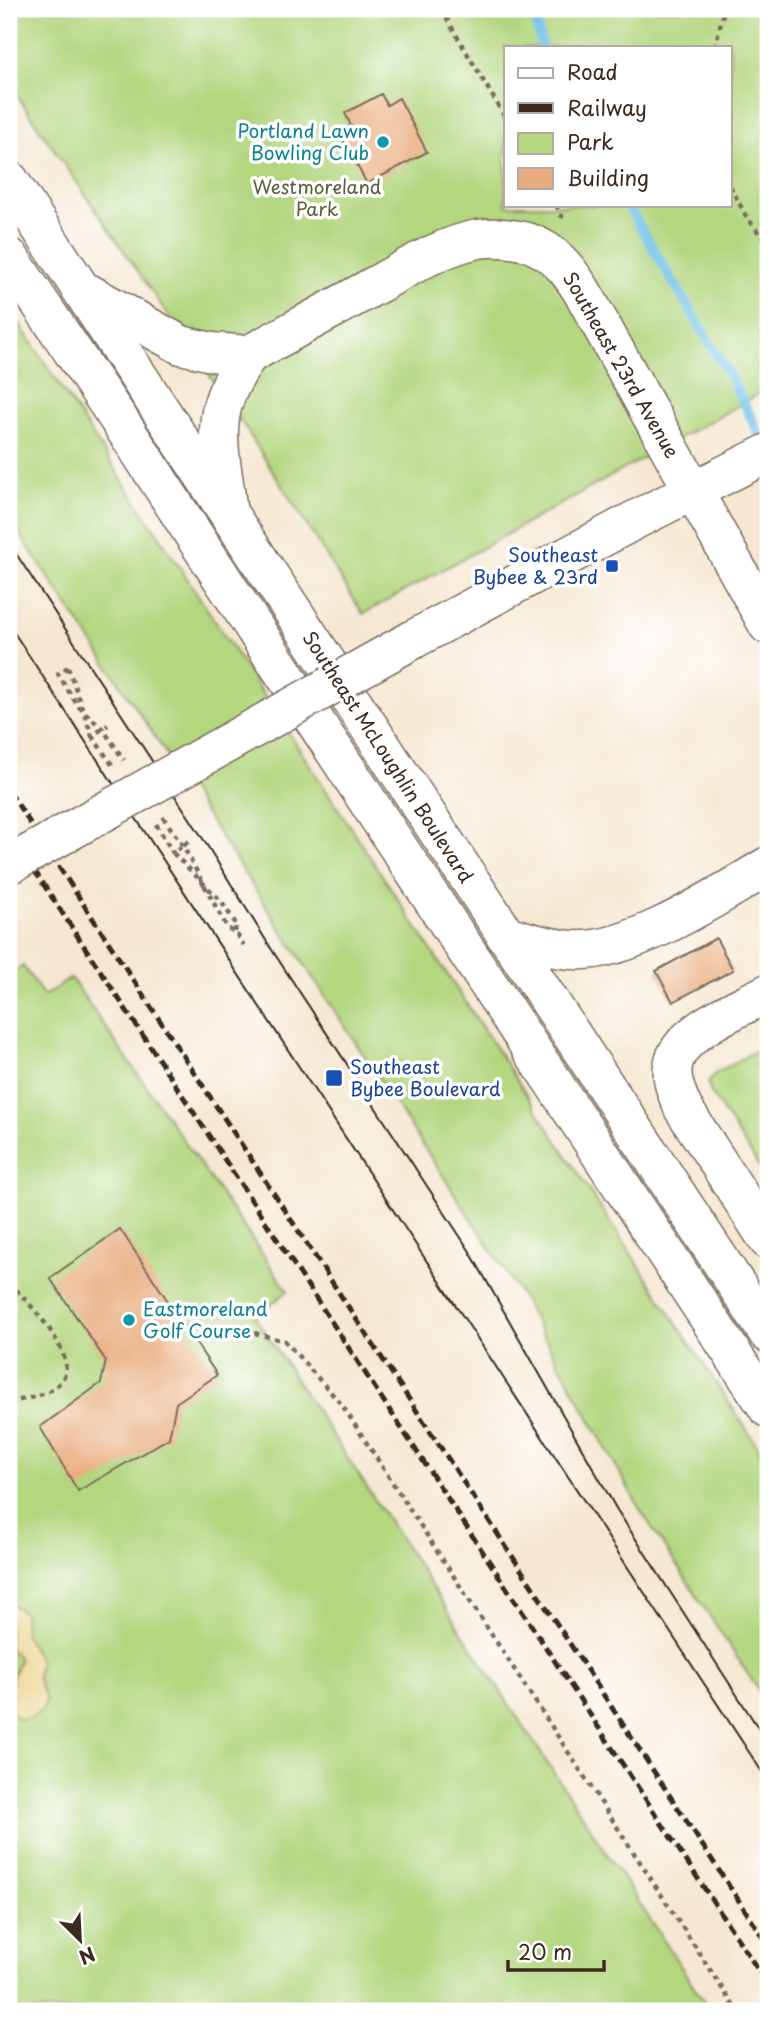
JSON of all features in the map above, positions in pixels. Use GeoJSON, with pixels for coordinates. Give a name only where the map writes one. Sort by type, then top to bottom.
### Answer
{"type":"FeatureCollection","features":[{"type":"Feature","properties":{"kind":"main road","name":"Southeast McLoughlin Boulevard"},"geometry":{"type":"LineString","coordinates":[[9,180],[768,1334]]}},
{"type":"Feature","properties":{"kind":"main road","name":"Southeast 23rd Avenue"},"geometry":{"type":"LineString","coordinates":[[248,355],[413,265],[451,248],[479,239],[504,238],[527,242],[554,257],[573,276],[768,625]]}},
{"type":"Feature","properties":{"kind":"main road","name":"Southeast McLoughlin Boulevard"},"geometry":{"type":"LineString","coordinates":[[9,257],[121,423],[768,1408]]}},
{"type":"Feature","properties":{"kind":"main road"},"geometry":{"type":"LineString","coordinates":[[83,290],[181,345],[212,352],[248,355],[221,408],[219,432],[227,511]]}},
{"type":"Feature","properties":{"kind":"main road"},"geometry":{"type":"LineString","coordinates":[[9,864],[566,556],[760,458]]}},
{"type":"Feature","properties":{"kind":"main road"},"geometry":{"type":"LineString","coordinates":[[505,935],[575,950],[621,944],[768,866]]}},
{"type":"Feature","properties":{"kind":"main road"},"geometry":{"type":"LineString","coordinates":[[768,993],[697,1031],[682,1045],[673,1063],[674,1085],[683,1108],[768,1240]]}},
{"type":"Feature","properties":{"kind":"path"},"geometry":{"type":"LineString","coordinates":[[441,9],[504,116]]}},
{"type":"Feature","properties":{"kind":"path"},"geometry":{"type":"LineString","coordinates":[[715,46],[724,9]]}},
{"type":"Feature","properties":{"kind":"path"},"geometry":{"type":"LineString","coordinates":[[732,190],[747,218],[768,244]]}},
{"type":"Feature","properties":{"kind":"path"},"geometry":{"type":"LineString","coordinates":[[103,729],[108,725],[92,736],[68,667],[58,674],[78,706],[103,729],[125,761]]}},
{"type":"Feature","properties":{"kind":"path"},"geometry":{"type":"LineString","coordinates":[[161,814],[183,846],[229,929],[235,932],[244,945]]}},
{"type":"Feature","properties":{"kind":"path"},"geometry":{"type":"LineString","coordinates":[[183,846],[189,841],[173,853],[221,901],[236,924],[235,932]]}},
{"type":"Feature","properties":{"kind":"path"},"geometry":{"type":"LineString","coordinates":[[9,1283],[34,1307],[61,1349],[67,1366],[63,1378],[52,1388],[32,1397],[9,1402]]}},
{"type":"Feature","properties":{"kind":"path"},"geometry":{"type":"LineString","coordinates":[[235,1328],[285,1341],[342,1405],[737,2011]]}},
{"type":"Feature","properties":{"kind":"green space","name":"Westmoreland Park"},"geometry":{"type":"Polygon","coordinates":[[[9,9],[768,9],[768,389],[363,614],[239,418],[9,84],[9,9]]]}},
{"type":"Feature","properties":{"kind":"green space"},"geometry":{"type":"Polygon","coordinates":[[[9,308],[768,1462],[768,1705],[641,1511],[519,1292],[9,518],[9,308]]]}},
{"type":"Feature","properties":{"kind":"green space","name":"Eastmoreland Golf Course"},"geometry":{"type":"Polygon","coordinates":[[[23,966],[44,996],[71,978],[288,1291],[255,1317],[710,2011],[9,2011],[9,974],[23,966]]]}},
{"type":"Feature","properties":{"kind":"green space"},"geometry":{"type":"Polygon","coordinates":[[[768,1044],[768,1180],[710,1091],[708,1082],[716,1073],[768,1044]]]}},
{"type":"Feature","properties":{"kind":"sand"},"geometry":{"type":"Polygon","coordinates":[[[13,1605],[24,1613],[25,1635],[40,1661],[37,1677],[46,1700],[39,1712],[23,1719],[18,1719],[11,1711],[12,1677],[19,1661],[17,1655],[9,1649],[9,1606],[13,1605]]]}},
{"type":"Feature","properties":{"kind":"building","name":"Portland Lawn Bowling Club"},"geometry":{"type":"Polygon","coordinates":[[[381,94],[387,105],[399,98],[427,152],[367,184],[339,132],[351,126],[345,113],[381,94]]]}},
{"type":"Feature","properties":{"kind":"building"},"geometry":{"type":"Polygon","coordinates":[[[716,938],[733,970],[673,1002],[656,971],[716,938]]]}},
{"type":"Feature","properties":{"kind":"building","name":"Eastmoreland Golf Course"},"geometry":{"type":"Polygon","coordinates":[[[120,1229],[217,1375],[176,1403],[169,1438],[78,1491],[40,1427],[101,1383],[106,1361],[50,1278],[120,1229]]]}},
{"type":"Feature","properties":{"kind":"waterway"},"geometry":{"type":"LineString","coordinates":[[533,9],[542,46]]}},
{"type":"Feature","properties":{"kind":"waterway"},"geometry":{"type":"LineString","coordinates":[[628,206],[731,378],[766,447]]}},
{"type":"Feature","properties":{"kind":"tram line"},"geometry":{"type":"LineString","coordinates":[[9,543],[469,1250],[617,1510],[768,1743]]}},
{"type":"Feature","properties":{"kind":"tram line"},"geometry":{"type":"LineString","coordinates":[[9,625],[768,1781]]}},
{"type":"Feature","properties":{"kind":"railway"},"geometry":{"type":"LineString","coordinates":[[9,791],[768,1945]]}},
{"type":"Feature","properties":{"kind":"railway"},"geometry":{"type":"LineString","coordinates":[[9,832],[768,1985]]}},
{"type":"Feature","properties":{"kind":"place","name":"Portland Lawn Bowling Club"},"geometry":{"type":"Point","coordinates":[383,142]}},
{"type":"Feature","properties":{"kind":"place","name":"Southeast Bybee & 23rd"},"geometry":{"type":"Point","coordinates":[612,566]}},
{"type":"Feature","properties":{"kind":"place","name":"Southeast Bybee Boulevard"},"geometry":{"type":"Point","coordinates":[334,1078]}},
{"type":"Feature","properties":{"kind":"place","name":"Eastmoreland Golf Course"},"geometry":{"type":"Point","coordinates":[129,1320]}}]}
